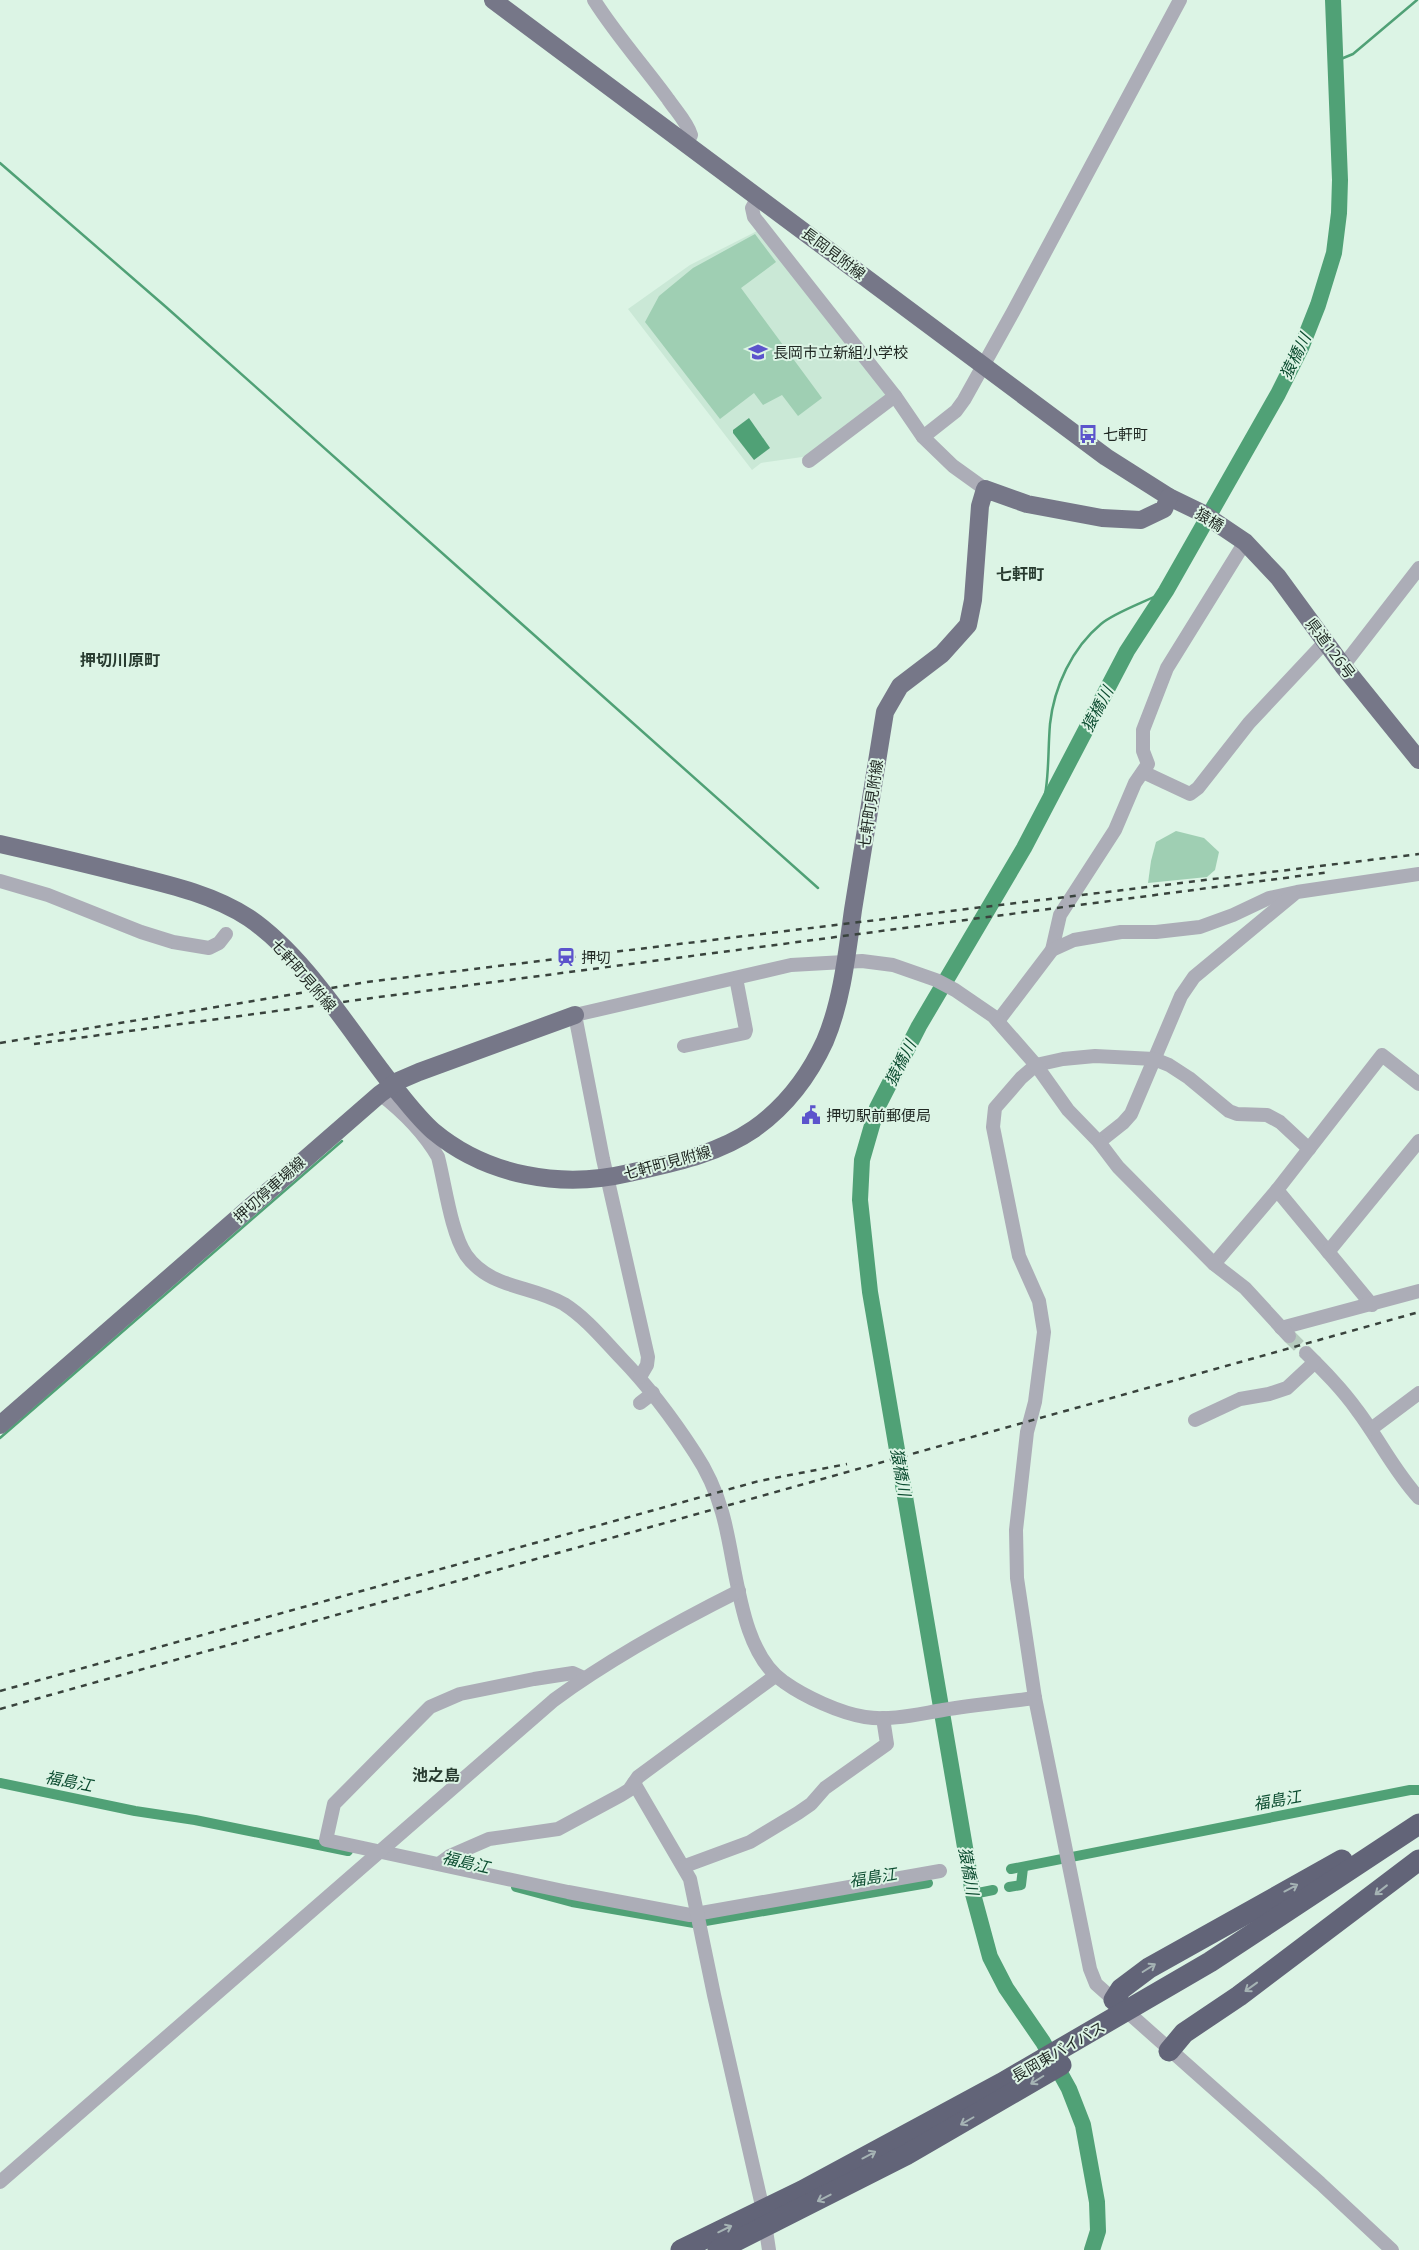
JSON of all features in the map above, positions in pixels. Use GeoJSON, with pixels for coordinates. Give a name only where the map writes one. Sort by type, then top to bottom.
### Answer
{"type":"FeatureCollection","features":[{"type":"Feature","properties":{"kind":"highway"},"geometry":{"type":"LineString","coordinates":[[1114,2000],[1121,1989],[1148,1968],[1368,1846],[1419,1814]]}},
{"type":"Feature","properties":{"kind":"highway","name":"長岡東バイパス"},"geometry":{"type":"LineString","coordinates":[[1150,2005],[1210,1962],[1419,1824]]}},
{"type":"Feature","properties":{"kind":"highway","name":"長岡東バイパス"},"geometry":{"type":"LineString","coordinates":[[681,2250],[764,2219],[906,2155],[1006,2090],[1150,2005],[1419,1841]]}},
{"type":"Feature","properties":{"kind":"highway"},"geometry":{"type":"LineString","coordinates":[[1169,2051],[1184,2033],[1247,1990],[1419,1860]]}},
{"type":"Feature","properties":{"kind":"highway","name":"長岡東バイパス"},"geometry":{"type":"LineString","coordinates":[[718,2250],[764,2219]]}},
{"type":"Feature","properties":{"kind":"main road","name":"長岡見附線"},"geometry":{"type":"LineString","coordinates":[[493,0],[1106,457],[1174,499]]}},
{"type":"Feature","properties":{"kind":"main road"},"geometry":{"type":"LineString","coordinates":[[985,489],[1027,504],[1102,518],[1141,520],[1164,509],[1174,499]]}},
{"type":"Feature","properties":{"kind":"main road","name":"七軒町見附線"},"geometry":{"type":"LineString","coordinates":[[0,844],[179,887],[219,902],[241,914],[271,936],[292,956],[408,1104],[432,1130],[462,1152],[520,1175],[564,1180],[608,1178],[697,1157],[740,1137],[768,1117],[795,1091],[816,1058],[832,1022],[844,961],[884,712],[900,686],[942,654],[968,625],[973,600],[980,506],[985,489]]}},
{"type":"Feature","properties":{"kind":"main road","name":"猿橋"},"geometry":{"type":"LineString","coordinates":[[1174,499],[1222,525],[1242,540]]}},
{"type":"Feature","properties":{"kind":"main road","name":"県道126号"},"geometry":{"type":"LineString","coordinates":[[1242,540],[1278,577],[1343,666],[1419,760]]}},
{"type":"Feature","properties":{"kind":"main road","name":"押切停車場線"},"geometry":{"type":"LineString","coordinates":[[0,1425],[380,1094],[398,1081],[575,1014]]}},
{"type":"Feature","properties":{"kind":"street"},"geometry":{"type":"LineString","coordinates":[[594,0],[606,20],[685,123],[691,135],[687,143]]}},
{"type":"Feature","properties":{"kind":"street"},"geometry":{"type":"LineString","coordinates":[[923,437],[956,411],[1180,0]]}},
{"type":"Feature","properties":{"kind":"street"},"geometry":{"type":"LineString","coordinates":[[758,197],[752,208],[754,217],[895,396],[923,437],[953,466],[985,489]]}},
{"type":"Feature","properties":{"kind":"street"},"geometry":{"type":"LineString","coordinates":[[809,461],[895,396]]}},
{"type":"Feature","properties":{"kind":"street"},"geometry":{"type":"LineString","coordinates":[[998,1021],[1052,950],[1060,915],[1115,830],[1135,783],[1148,764],[1143,751],[1143,730],[1167,668],[1242,540]]}},
{"type":"Feature","properties":{"kind":"street"},"geometry":{"type":"LineString","coordinates":[[1343,666],[1419,568]]}},
{"type":"Feature","properties":{"kind":"street"},"geometry":{"type":"LineString","coordinates":[[1143,772],[1190,794],[1198,788],[1249,723],[1325,642]]}},
{"type":"Feature","properties":{"kind":"street"},"geometry":{"type":"LineString","coordinates":[[1052,950],[1074,940],[1121,932],[1156,932],[1200,927],[1270,898],[1297,892],[1419,874]]}},
{"type":"Feature","properties":{"kind":"street"},"geometry":{"type":"LineString","coordinates":[[0,881],[48,895],[141,932],[173,942],[209,948],[219,943],[226,934]]}},
{"type":"Feature","properties":{"kind":"street"},"geometry":{"type":"LineString","coordinates":[[1099,1142],[1122,1124],[1131,1114],[1181,996],[1194,976],[1297,892]]}},
{"type":"Feature","properties":{"kind":"street"},"geometry":{"type":"LineString","coordinates":[[640,1376],[647,1365],[648,1357],[608,1178],[575,1014],[791,965],[844,961],[878,963],[909,969],[936,980],[980,1006],[998,1021],[1036,1066],[1068,1110],[1099,1142],[1118,1167],[1214,1264],[1245,1288],[1285,1332],[1419,1291]]}},
{"type":"Feature","properties":{"kind":"street"},"geometry":{"type":"LineString","coordinates":[[684,1046],[744,1033],[746,1030],[736,978]]}},
{"type":"Feature","properties":{"kind":"street"},"geometry":{"type":"LineString","coordinates":[[1214,1264],[1277,1190],[1382,1055],[1419,1084]]}},
{"type":"Feature","properties":{"kind":"street"},"geometry":{"type":"LineString","coordinates":[[1309,1150],[1280,1122],[1267,1115],[1237,1114],[1229,1111],[1190,1078],[1169,1065],[1154,1059],[1095,1056],[1063,1059],[1036,1066],[1021,1078],[995,1108],[992,1127],[1020,1256],[1039,1301],[1044,1332],[1035,1402],[1027,1432],[1015,1549],[1020,1604],[1035,1698],[1090,1969],[1096,1984],[1169,2051],[1320,2183],[1392,2250]]}},
{"type":"Feature","properties":{"kind":"street"},"geometry":{"type":"LineString","coordinates":[[380,1094],[394,1104],[429,1143],[438,1157],[461,1245],[476,1266],[486,1275],[510,1286],[546,1296],[563,1304],[603,1337],[640,1376],[696,1454],[715,1491],[722,1513],[752,1640],[775,1676],[841,1711],[866,1717],[902,1716],[1035,1698]]}},
{"type":"Feature","properties":{"kind":"street"},"geometry":{"type":"LineString","coordinates":[[1328,1252],[1419,1141]]}},
{"type":"Feature","properties":{"kind":"street"},"geometry":{"type":"LineString","coordinates":[[1277,1190],[1372,1305]]}},
{"type":"Feature","properties":{"kind":"street"},"geometry":{"type":"LineString","coordinates":[[1195,1420],[1240,1399],[1269,1394],[1287,1388],[1310,1357],[1344,1392],[1371,1430],[1394,1468],[1419,1498]]}},
{"type":"Feature","properties":{"kind":"street"},"geometry":{"type":"LineString","coordinates":[[1371,1430],[1419,1393]]}},
{"type":"Feature","properties":{"kind":"street"},"geometry":{"type":"LineString","coordinates":[[640,1403],[653,1394]]}},
{"type":"Feature","properties":{"kind":"street"},"geometry":{"type":"LineString","coordinates":[[0,2182],[554,1700],[584,1678],[701,1610],[739,1591]]}},
{"type":"Feature","properties":{"kind":"street"},"geometry":{"type":"LineString","coordinates":[[584,1678],[573,1673],[534,1680],[460,1694],[430,1706],[334,1804],[326,1840],[568,1892],[690,1915],[940,1870]]}},
{"type":"Feature","properties":{"kind":"street"},"geometry":{"type":"LineString","coordinates":[[439,1864],[450,1856],[489,1839],[558,1829],[621,1795],[629,1790],[638,1777],[775,1676]]}},
{"type":"Feature","properties":{"kind":"street"},"geometry":{"type":"LineString","coordinates":[[684,1866],[750,1842],[811,1804],[826,1788],[887,1744],[883,1718]]}},
{"type":"Feature","properties":{"kind":"street"},"geometry":{"type":"LineString","coordinates":[[634,1783],[684,1866],[694,1890],[714,1995],[764,2219],[769,2250]]}},
{"type":"Feature","properties":{"kind":"shaded area","name":"長岡市立新組小学校"},"geometry":{"type":"Polygon","coordinates":[[[757,231],[889,395],[809,456],[761,463],[752,470],[628,309],[690,265],[757,231]]]}},
{"type":"Feature","properties":{"kind":"shaded area"},"geometry":{"type":"Polygon","coordinates":[[[755,234],[776,262],[741,288],[822,398],[798,416],[782,395],[763,405],[754,393],[720,419],[645,322],[659,296],[693,268],[755,234]]]}},
{"type":"Feature","properties":{"kind":"shaded area"},"geometry":{"type":"Polygon","coordinates":[[[749,418],[770,448],[754,460],[733,433],[733,430],[749,418]]]}},
{"type":"Feature","properties":{"kind":"shaded area"},"geometry":{"type":"Polygon","coordinates":[[[1176,831],[1204,838],[1219,852],[1215,870],[1207,877],[1148,883],[1156,842],[1176,831]]]}},
{"type":"Feature","properties":{"kind":"waterway","name":"猿橋川"},"geometry":{"type":"LineString","coordinates":[[1092,2250],[1098,2231],[1097,2202],[1083,2125],[1069,2089],[1043,2042],[1006,1988],[990,1957],[973,1894],[870,1292],[860,1200],[862,1160],[877,1108],[919,1026],[1024,848],[1127,651],[1166,591],[1278,394],[1301,348],[1318,305],[1334,253],[1339,213],[1340,180],[1333,0]]}},
{"type":"Feature","properties":{"kind":"waterway"},"geometry":{"type":"LineString","coordinates":[[1336,61],[1353,54],[1417,0]]}},
{"type":"Feature","properties":{"kind":"waterway"},"geometry":{"type":"LineString","coordinates":[[0,163],[166,307],[818,888]]}},
{"type":"Feature","properties":{"kind":"waterway"},"geometry":{"type":"LineString","coordinates":[[1035,826],[1044,801],[1046,788],[1052,710],[1060,682],[1073,656],[1101,624],[1123,611],[1166,591]]}},
{"type":"Feature","properties":{"kind":"waterway"},"geometry":{"type":"LineString","coordinates":[[0,1438],[342,1141]]}},
{"type":"Feature","properties":{"kind":"waterway","name":"福島江"},"geometry":{"type":"LineString","coordinates":[[0,1783],[135,1811],[195,1820],[348,1851]]}},
{"type":"Feature","properties":{"kind":"waterway","name":"福島江"},"geometry":{"type":"LineString","coordinates":[[1011,1869],[1410,1790],[1419,1790]]}},
{"type":"Feature","properties":{"kind":"waterway","name":"福島江"},"geometry":{"type":"LineString","coordinates":[[1009,1887],[1021,1885],[1023,1868]]}},
{"type":"Feature","properties":{"kind":"waterway","name":"福島江"},"geometry":{"type":"LineString","coordinates":[[516,1887],[572,1902],[694,1923],[928,1883]]}},
{"type":"Feature","properties":{"kind":"waterway","name":"福島江"},"geometry":{"type":"LineString","coordinates":[[973,1894],[993,1890]]}},
{"type":"Feature","properties":{"kind":"tunnel"},"geometry":{"type":"LineString","coordinates":[[1289,1336],[1306,1353]]}},
{"type":"Feature","properties":{"kind":"railway"},"geometry":{"type":"LineString","coordinates":[[0,1043],[367,982],[1419,854]]}},
{"type":"Feature","properties":{"kind":"railway"},"geometry":{"type":"LineString","coordinates":[[34,1044],[1330,872]]}},
{"type":"Feature","properties":{"kind":"railway"},"geometry":{"type":"LineString","coordinates":[[0,1709],[1419,1312]]}},
{"type":"Feature","properties":{"kind":"railway"},"geometry":{"type":"LineString","coordinates":[[0,1691],[759,1481],[847,1464]]}},
{"type":"Feature","properties":{"kind":"place","name":"長岡市立新組小学校"},"geometry":{"type":"Point","coordinates":[758,352]}},
{"type":"Feature","properties":{"kind":"place","name":"七軒町"},"geometry":{"type":"Point","coordinates":[1088,434]}},
{"type":"Feature","properties":{"kind":"place","name":"押切"},"geometry":{"type":"Point","coordinates":[566,957]}},
{"type":"Feature","properties":{"kind":"place","name":"押切駅前郵便局"},"geometry":{"type":"Point","coordinates":[811,1115]}},
{"type":"Feature","properties":{"kind":"district","name":"七軒町"},"geometry":{"type":"Point","coordinates":[1020,574]}},
{"type":"Feature","properties":{"kind":"district","name":"押切川原町"},"geometry":{"type":"Point","coordinates":[120,660]}},
{"type":"Feature","properties":{"kind":"district","name":"池之島"},"geometry":{"type":"Point","coordinates":[436,1775]}}]}
